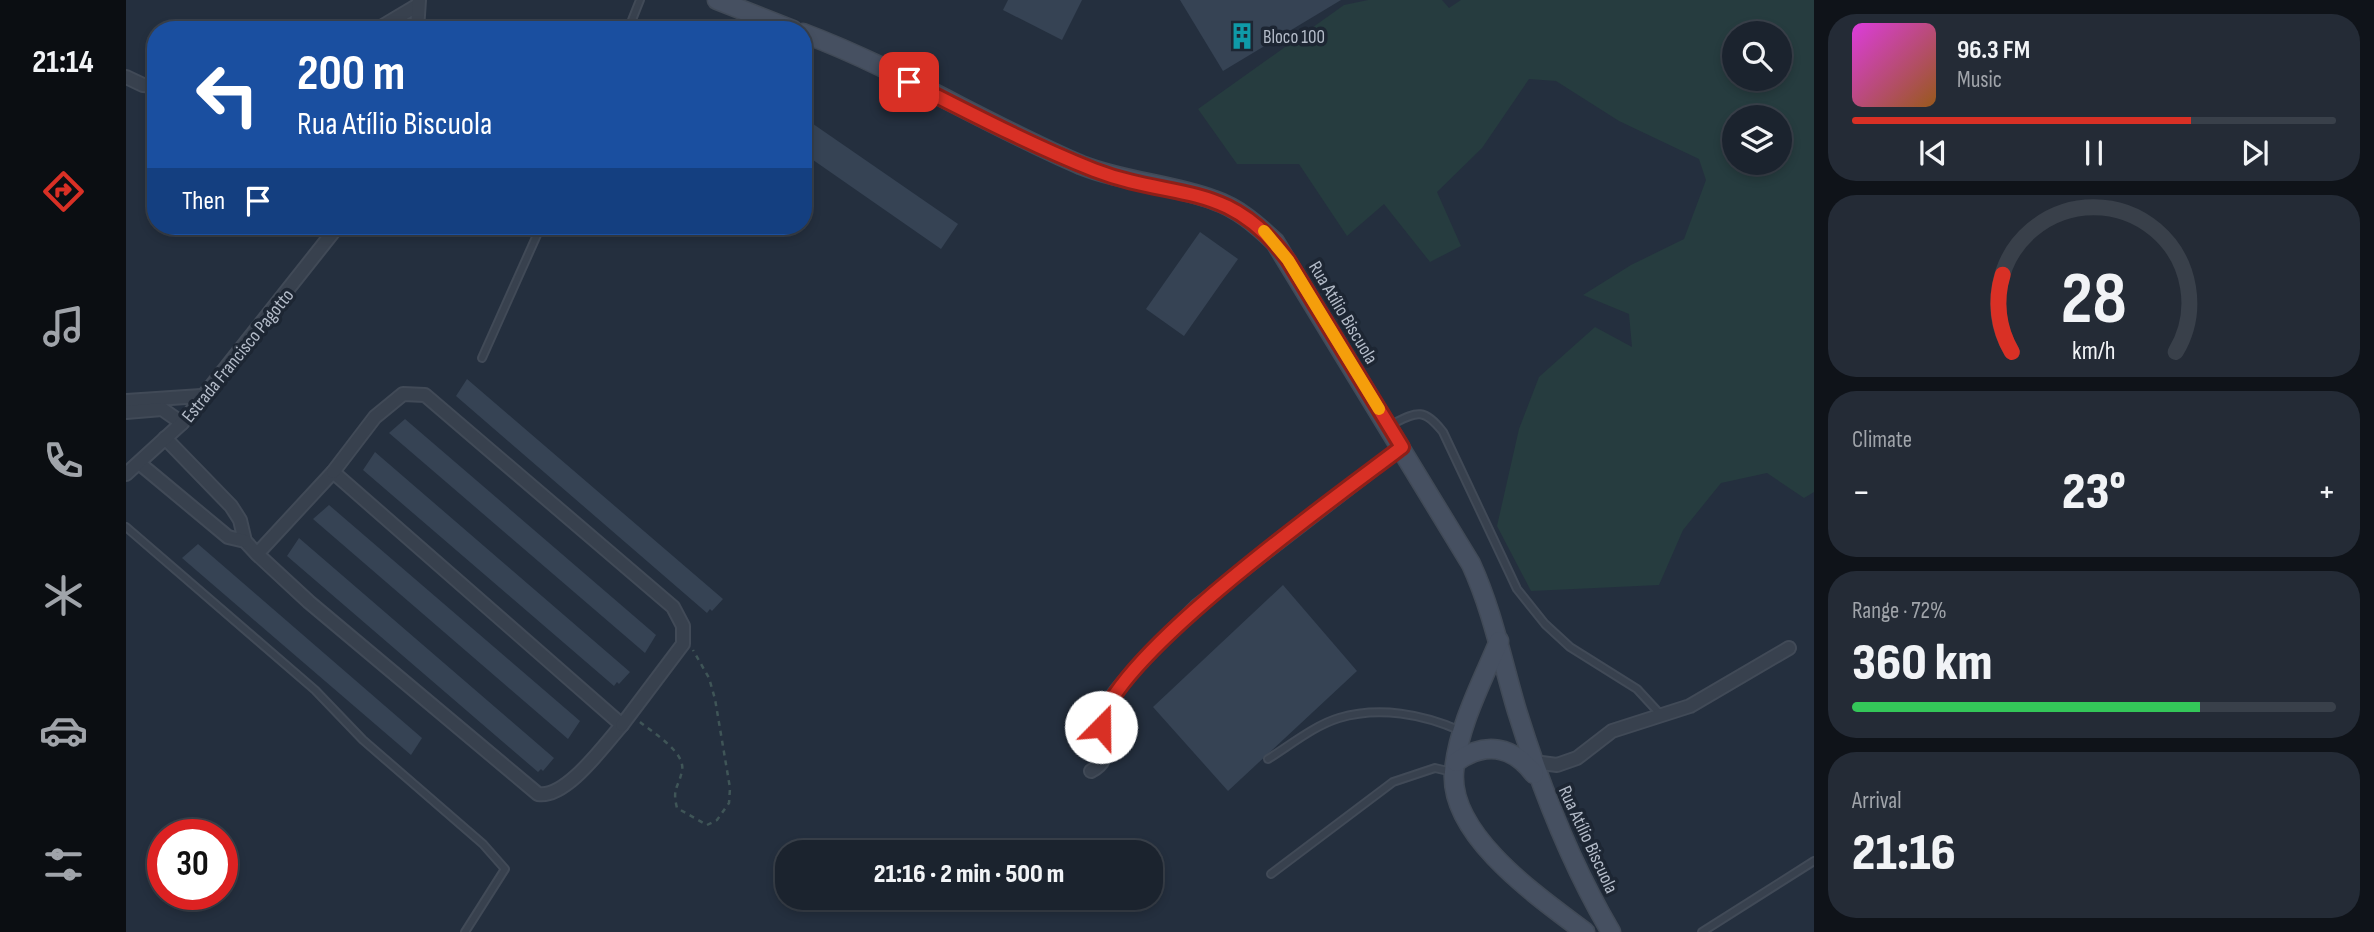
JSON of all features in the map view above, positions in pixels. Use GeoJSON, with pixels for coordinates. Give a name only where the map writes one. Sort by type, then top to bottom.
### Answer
{"type":"FeatureCollection","features":[{"type":"Feature","properties":{"kind":"street"},"geometry":{"type":"LineString","coordinates":[[717,0],[770,21]]}},
{"type":"Feature","properties":{"kind":"street"},"geometry":{"type":"LineString","coordinates":[[390,21],[419,2]]}},
{"type":"Feature","properties":{"kind":"street"},"geometry":{"type":"LineString","coordinates":[[418,21],[419,2]]}},
{"type":"Feature","properties":{"kind":"street","name":"Rua Atílio Biscuola"},"geometry":{"type":"LineString","coordinates":[[812,36],[848,50],[1025,140],[1108,175],[1214,200],[1244,215],[1275,242],[1471,564],[1489,605],[1542,786],[1567,847],[1611,932]]}},
{"type":"Feature","properties":{"kind":"street"},"geometry":{"type":"LineString","coordinates":[[126,77],[147,85]]}},
{"type":"Feature","properties":{"kind":"street","name":"Estrada Francisco Pagotto"},"geometry":{"type":"LineString","coordinates":[[126,474],[182,423],[331,235]]}},
{"type":"Feature","properties":{"kind":"street"},"geometry":{"type":"LineString","coordinates":[[165,438],[231,506],[240,520],[245,541],[257,554],[538,794],[547,796],[564,789],[627,721],[683,643],[683,626],[673,607],[425,395],[403,394],[376,417],[332,472],[257,554]]}},
{"type":"Feature","properties":{"kind":"street"},"geometry":{"type":"LineString","coordinates":[[126,401],[201,396]]}},
{"type":"Feature","properties":{"kind":"street"},"geometry":{"type":"LineString","coordinates":[[126,412],[162,409],[182,423]]}},
{"type":"Feature","properties":{"kind":"street"},"geometry":{"type":"LineString","coordinates":[[1091,771],[1102,765],[1106,757],[1101,727],[1106,704],[1173,630],[1209,596],[1402,447]]}},
{"type":"Feature","properties":{"kind":"street"},"geometry":{"type":"LineString","coordinates":[[139,463],[228,537],[245,541]]}},
{"type":"Feature","properties":{"kind":"street"},"geometry":{"type":"LineString","coordinates":[[332,472],[627,721]]}},
{"type":"Feature","properties":{"kind":"street"},"geometry":{"type":"LineString","coordinates":[[1499,640],[1462,731],[1455,767],[1456,796],[1466,818],[1489,850],[1519,879],[1585,932]]}},
{"type":"Feature","properties":{"kind":"street"},"geometry":{"type":"LineString","coordinates":[[1534,762],[1565,763],[1577,758],[1612,731],[1690,706],[1789,648]]}},
{"type":"Feature","properties":{"kind":"street"},"geometry":{"type":"LineString","coordinates":[[1455,767],[1478,750],[1504,749],[1522,760],[1542,786]]}},
{"type":"Feature","properties":{"kind":"lane"},"geometry":{"type":"LineString","coordinates":[[632,21],[640,0]]}},
{"type":"Feature","properties":{"kind":"lane"},"geometry":{"type":"LineString","coordinates":[[482,358],[537,235]]}},
{"type":"Feature","properties":{"kind":"lane"},"geometry":{"type":"LineString","coordinates":[[1389,426],[1412,414],[1422,413],[1431,417],[1443,432],[1517,589],[1545,624],[1570,647],[1637,689],[1662,717]]}},
{"type":"Feature","properties":{"kind":"lane"},"geometry":{"type":"LineString","coordinates":[[126,527],[315,690],[363,740],[483,844],[506,869],[465,932]]}},
{"type":"Feature","properties":{"kind":"lane"},"geometry":{"type":"LineString","coordinates":[[1268,759],[1337,718],[1370,713],[1398,712],[1440,722],[1462,731]]}},
{"type":"Feature","properties":{"kind":"lane"},"geometry":{"type":"LineString","coordinates":[[1271,874],[1393,782],[1435,768],[1455,767]]}},
{"type":"Feature","properties":{"kind":"lane"},"geometry":{"type":"LineString","coordinates":[[1702,932],[1814,861]]}},
{"type":"Feature","properties":{"kind":"path"},"geometry":{"type":"LineString","coordinates":[[627,721],[679,757],[682,771],[673,793],[677,808],[707,825],[718,820],[729,803],[730,796],[721,721],[709,678],[692,649],[683,643]]}},
{"type":"Feature","properties":{"kind":"green space"},"geometry":{"type":"Polygon","coordinates":[[[1368,0],[1442,0],[1449,8],[1461,0],[1814,0],[1814,492],[1804,498],[1767,473],[1721,483],[1683,530],[1659,585],[1531,591],[1497,526],[1519,429],[1539,377],[1595,327],[1632,347],[1629,314],[1583,295],[1631,265],[1684,239],[1706,180],[1699,159],[1619,121],[1556,81],[1529,79],[1482,148],[1437,192],[1461,246],[1430,262],[1384,204],[1347,236],[1299,164],[1237,164],[1198,109],[1344,5],[1368,0]]]}},
{"type":"Feature","properties":{"kind":"building"},"geometry":{"type":"Polygon","coordinates":[[[1008,0],[1082,0],[1062,40],[1003,10],[1008,0]]]}},
{"type":"Feature","properties":{"kind":"building","name":"Bloco 100"},"geometry":{"type":"Polygon","coordinates":[[[1180,0],[1341,0],[1223,71],[1180,0]]]}},
{"type":"Feature","properties":{"kind":"building"},"geometry":{"type":"Polygon","coordinates":[[[812,123],[958,224],[941,249],[812,159],[812,123]]]}},
{"type":"Feature","properties":{"kind":"building"},"geometry":{"type":"Polygon","coordinates":[[[1200,232],[1238,259],[1184,336],[1146,309],[1200,232]]]}},
{"type":"Feature","properties":{"kind":"building"},"geometry":{"type":"Polygon","coordinates":[[[467,379],[723,599],[707,613],[456,396],[467,379]]]}},
{"type":"Feature","properties":{"kind":"building"},"geometry":{"type":"Polygon","coordinates":[[[405,419],[656,635],[645,653],[389,433],[405,419]]]}},
{"type":"Feature","properties":{"kind":"building"},"geometry":{"type":"Polygon","coordinates":[[[375,452],[630,672],[614,686],[363,470],[375,452]]]}},
{"type":"Feature","properties":{"kind":"building"},"geometry":{"type":"Polygon","coordinates":[[[329,505],[580,721],[568,739],[313,519],[329,505]]]}},
{"type":"Feature","properties":{"kind":"building"},"geometry":{"type":"Polygon","coordinates":[[[299,538],[554,758],[543,771],[541,769],[538,772],[287,556],[299,538]]]}},
{"type":"Feature","properties":{"kind":"building"},"geometry":{"type":"Polygon","coordinates":[[[198,544],[422,738],[411,755],[182,558],[198,544]]]}},
{"type":"Feature","properties":{"kind":"building"},"geometry":{"type":"Polygon","coordinates":[[[1283,585],[1357,671],[1228,791],[1153,707],[1283,585]]]}},
{"type":"Feature","properties":{"kind":"slow traffic"},"geometry":{"type":"LineString","coordinates":[[1264,231],[1288,260],[1379,409]]}},
{"type":"Feature","properties":{"kind":"place","name":"Bloco 100"},"geometry":{"type":"Point","coordinates":[1242,36]}},
{"type":"Feature","properties":{"kind":"route"},"geometry":{"type":"LineString","coordinates":[[909,82],[1025,140],[1094,170],[1214,200],[1244,215],[1275,242],[1288,260],[1402,447],[1198,605],[1106,704],[1101,727]]}}]}
